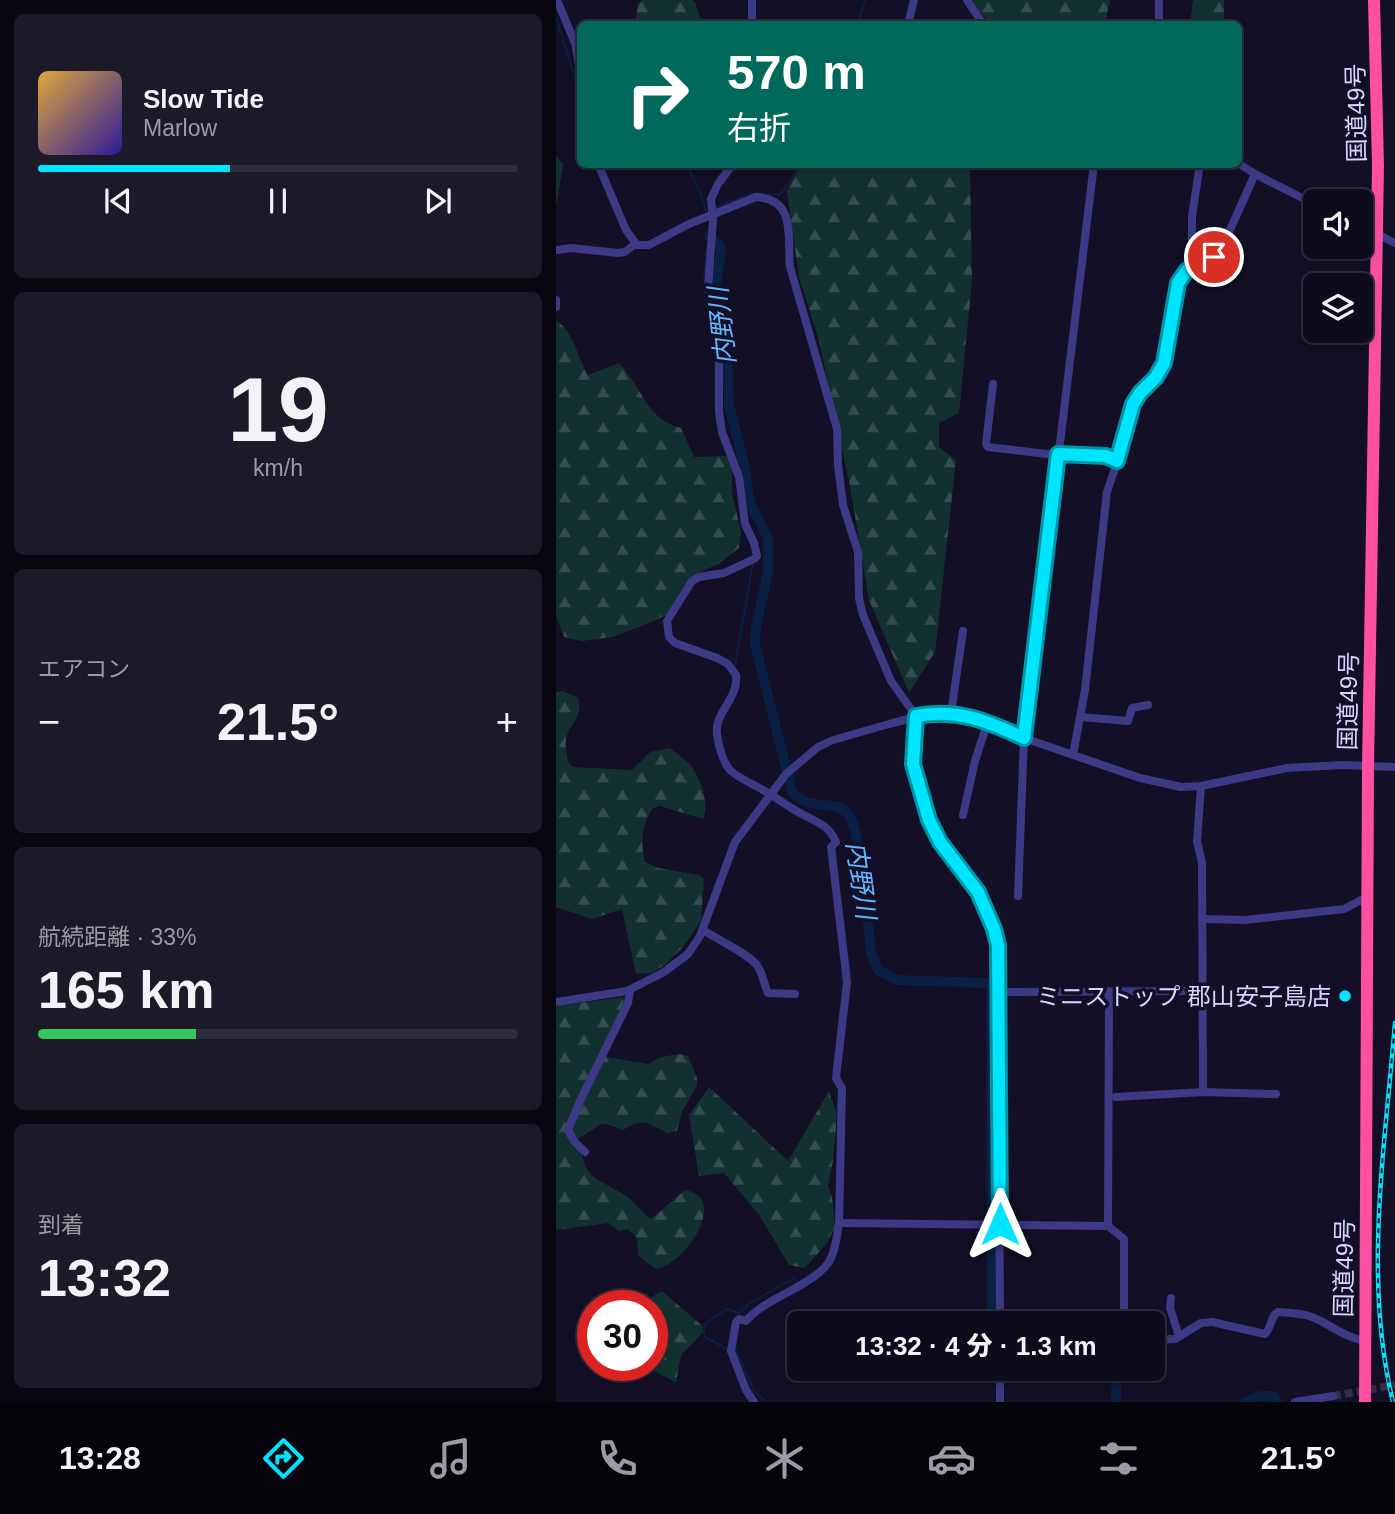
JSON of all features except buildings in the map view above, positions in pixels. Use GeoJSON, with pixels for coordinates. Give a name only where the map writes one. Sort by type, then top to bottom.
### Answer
{"type":"FeatureCollection","features":[{"type":"Feature","properties":{"kind":"highway","name":"国道49号"},"geometry":{"type":"LineString","coordinates":[[1364,1402],[1368,767],[1378,166],[1374,0]]}},
{"type":"Feature","properties":{"kind":"street"},"geometry":{"type":"LineString","coordinates":[[557,0],[577,54]]}},
{"type":"Feature","properties":{"kind":"street"},"geometry":{"type":"LineString","coordinates":[[752,0],[752,21]]}},
{"type":"Feature","properties":{"kind":"street"},"geometry":{"type":"LineString","coordinates":[[909,21],[914,0]]}},
{"type":"Feature","properties":{"kind":"street"},"geometry":{"type":"LineString","coordinates":[[967,0],[981,21]]}},
{"type":"Feature","properties":{"kind":"street"},"geometry":{"type":"LineString","coordinates":[[1159,0],[1160,21]]}},
{"type":"Feature","properties":{"kind":"street"},"geometry":{"type":"LineString","coordinates":[[1242,166],[1303,198]]}},
{"type":"Feature","properties":{"kind":"street"},"geometry":{"type":"LineString","coordinates":[[600,168],[626,230],[635,244],[641,246],[649,245],[756,197],[767,198],[783,209],[790,240],[790,267],[837,429],[838,466],[844,505],[858,552],[859,597],[863,615],[891,681],[916,716],[913,764],[916,782],[935,834],[978,892],[998,945],[1000,1311]]}},
{"type":"Feature","properties":{"kind":"street"},"geometry":{"type":"LineString","coordinates":[[730,168],[711,199],[713,214],[708,288],[719,329],[721,425],[739,477],[746,528],[757,555],[724,573],[692,581],[667,621],[667,627],[669,637],[675,643],[718,658],[728,664],[736,674],[732,698],[717,722],[717,739],[731,771],[822,823],[831,831],[836,842],[831,847],[847,982],[836,1078],[842,1084],[839,1223],[830,1261],[819,1272],[762,1306],[746,1321],[739,1319],[736,1322],[731,1351],[746,1390],[754,1402]]}},
{"type":"Feature","properties":{"kind":"street"},"geometry":{"type":"LineString","coordinates":[[1018,896],[1024,738],[1094,168]]}},
{"type":"Feature","properties":{"kind":"street"},"geometry":{"type":"LineString","coordinates":[[1192,267],[1192,216],[1199,168]]}},
{"type":"Feature","properties":{"kind":"street"},"geometry":{"type":"LineString","coordinates":[[1073,755],[1081,717],[1107,492],[1133,404],[1164,363],[1178,283],[1184,273],[1214,257],[1226,244],[1255,174]]}},
{"type":"Feature","properties":{"kind":"street"},"geometry":{"type":"LineString","coordinates":[[1373,231],[1394,243]]}},
{"type":"Feature","properties":{"kind":"street"},"geometry":{"type":"LineString","coordinates":[[556,250],[571,248],[618,253],[635,244]]}},
{"type":"Feature","properties":{"kind":"street"},"geometry":{"type":"LineString","coordinates":[[556,300],[556,307]]}},
{"type":"Feature","properties":{"kind":"street"},"geometry":{"type":"LineString","coordinates":[[993,384],[986,444],[988,447],[1106,456],[1117,461]]}},
{"type":"Feature","properties":{"kind":"street"},"geometry":{"type":"LineString","coordinates":[[951,713],[963,631]]}},
{"type":"Feature","properties":{"kind":"street"},"geometry":{"type":"LineString","coordinates":[[1081,717],[1128,721],[1132,708],[1148,705]]}},
{"type":"Feature","properties":{"kind":"street"},"geometry":{"type":"LineString","coordinates":[[556,1002],[630,990],[663,972],[688,954],[703,930],[735,842],[796,763],[833,740],[916,716],[951,713],[988,722],[1024,738],[1166,785],[1201,786],[1287,768],[1342,765],[1394,767]]}},
{"type":"Feature","properties":{"kind":"street"},"geometry":{"type":"LineString","coordinates":[[963,815],[975,761],[988,722]]}},
{"type":"Feature","properties":{"kind":"street"},"geometry":{"type":"LineString","coordinates":[[1201,786],[1197,841],[1202,863],[1203,1092]]}},
{"type":"Feature","properties":{"kind":"street"},"geometry":{"type":"LineString","coordinates":[[1202,919],[1245,920],[1336,910],[1354,906],[1367,897]]}},
{"type":"Feature","properties":{"kind":"street"},"geometry":{"type":"LineString","coordinates":[[703,930],[723,944],[750,957],[759,968],[768,993],[795,994]]}},
{"type":"Feature","properties":{"kind":"street"},"geometry":{"type":"LineString","coordinates":[[585,1152],[569,1135],[570,1124],[628,1003],[630,990]]}},
{"type":"Feature","properties":{"kind":"street"},"geometry":{"type":"LineString","coordinates":[[999,992],[1202,991]]}},
{"type":"Feature","properties":{"kind":"street"},"geometry":{"type":"LineString","coordinates":[[1108,1226],[1109,992]]}},
{"type":"Feature","properties":{"kind":"street"},"geometry":{"type":"LineString","coordinates":[[1116,1097],[1203,1092],[1276,1094]]}},
{"type":"Feature","properties":{"kind":"street"},"geometry":{"type":"LineString","coordinates":[[839,1223],[1108,1226],[1124,1239],[1124,1311]]}},
{"type":"Feature","properties":{"kind":"street"},"geometry":{"type":"LineString","coordinates":[[1171,1298],[1170,1308],[1180,1336]]}},
{"type":"Feature","properties":{"kind":"street"},"geometry":{"type":"LineString","coordinates":[[1165,1340],[1180,1336],[1201,1323],[1212,1322],[1265,1334],[1278,1312],[1315,1318],[1342,1335],[1365,1341]]}},
{"type":"Feature","properties":{"kind":"street"},"geometry":{"type":"LineString","coordinates":[[1000,1381],[1000,1402]]}},
{"type":"Feature","properties":{"kind":"street"},"geometry":{"type":"LineString","coordinates":[[1295,1402],[1333,1396]]}},
{"type":"Feature","properties":{"kind":"green space"},"geometry":{"type":"Polygon","coordinates":[[[643,0],[692,0],[701,21],[635,21],[638,3],[643,0]]]}},
{"type":"Feature","properties":{"kind":"green space"},"geometry":{"type":"Polygon","coordinates":[[[971,0],[1110,0],[1106,21],[988,21],[971,0]]]}},
{"type":"Feature","properties":{"kind":"green space"},"geometry":{"type":"Polygon","coordinates":[[[1193,0],[1224,0],[1224,21],[1190,21],[1193,0]]]}},
{"type":"Feature","properties":{"kind":"green space"},"geometry":{"type":"Polygon","coordinates":[[[556,155],[563,165],[556,206],[556,155]]]}},
{"type":"Feature","properties":{"kind":"green space"},"geometry":{"type":"Polygon","coordinates":[[[798,168],[970,168],[972,281],[959,413],[939,423],[939,447],[956,460],[935,652],[909,693],[869,600],[850,486],[818,337],[799,278],[787,191],[798,168]]]}},
{"type":"Feature","properties":{"kind":"green space"},"geometry":{"type":"Polygon","coordinates":[[[556,320],[567,331],[588,375],[619,363],[652,410],[669,424],[681,428],[694,457],[727,456],[732,466],[732,493],[741,532],[739,548],[720,563],[694,575],[668,614],[613,637],[582,641],[564,637],[556,616],[556,320]]]}},
{"type":"Feature","properties":{"kind":"green space"},"geometry":{"type":"Polygon","coordinates":[[[563,691],[578,698],[579,705],[578,716],[566,740],[568,762],[573,767],[632,770],[650,752],[670,748],[691,766],[703,792],[703,819],[660,806],[653,808],[644,827],[642,841],[645,862],[658,868],[699,875],[704,879],[701,921],[683,947],[665,965],[651,973],[636,974],[622,909],[592,919],[556,907],[556,692],[563,691]]]}},
{"type":"Feature","properties":{"kind":"green space"},"geometry":{"type":"Polygon","coordinates":[[[623,997],[624,1001],[605,1052],[607,1057],[648,1064],[661,1057],[679,1054],[688,1056],[697,1078],[697,1085],[682,1112],[677,1131],[668,1133],[641,1122],[623,1130],[603,1123],[578,1139],[584,1162],[591,1174],[627,1197],[651,1219],[685,1190],[698,1196],[704,1205],[698,1231],[690,1244],[667,1265],[656,1269],[638,1256],[636,1237],[627,1229],[619,1231],[609,1223],[556,1230],[556,1006],[623,997]]]}},
{"type":"Feature","properties":{"kind":"green space"},"geometry":{"type":"Polygon","coordinates":[[[709,1087],[788,1161],[829,1091],[837,1115],[828,1186],[835,1226],[827,1243],[805,1268],[789,1265],[760,1216],[724,1173],[699,1176],[689,1115],[709,1087]]]}},
{"type":"Feature","properties":{"kind":"green space"},"geometry":{"type":"Polygon","coordinates":[[[668,1296],[706,1329],[681,1355],[676,1382],[668,1378],[668,1296]]]}},
{"type":"Feature","properties":{"kind":"waterway"},"geometry":{"type":"LineString","coordinates":[[858,21],[865,0]]}},
{"type":"Feature","properties":{"kind":"waterway"},"geometry":{"type":"LineString","coordinates":[[556,17],[577,84]]}},
{"type":"Feature","properties":{"kind":"waterway"},"geometry":{"type":"LineString","coordinates":[[688,168],[701,194],[707,215]]}},
{"type":"Feature","properties":{"kind":"waterway"},"geometry":{"type":"LineString","coordinates":[[716,207],[753,193],[779,195],[790,183],[796,168]]}},
{"type":"Feature","properties":{"kind":"waterway","name":"内野川"},"geometry":{"type":"LineString","coordinates":[[709,236],[720,246],[721,251],[716,284],[727,333],[729,405],[744,464],[750,503],[768,538],[768,572],[756,627],[755,645],[792,791],[806,802],[841,809],[852,822],[860,857],[871,953],[878,970],[897,980],[987,983],[991,988],[992,1311]]}},
{"type":"Feature","properties":{"kind":"waterway"},"geometry":{"type":"LineString","coordinates":[[707,248],[704,280],[710,311]]}},
{"type":"Feature","properties":{"kind":"waterway"},"geometry":{"type":"LineString","coordinates":[[716,418],[721,439]]}},
{"type":"Feature","properties":{"kind":"waterway"},"geometry":{"type":"LineString","coordinates":[[735,667],[753,562]]}},
{"type":"Feature","properties":{"kind":"waterway"},"geometry":{"type":"LineString","coordinates":[[796,815],[810,822]]}},
{"type":"Feature","properties":{"kind":"waterway"},"geometry":{"type":"LineString","coordinates":[[835,848],[836,859]]}},
{"type":"Feature","properties":{"kind":"waterway"},"geometry":{"type":"LineString","coordinates":[[841,900],[850,974]]}},
{"type":"Feature","properties":{"kind":"waterway"},"geometry":{"type":"LineString","coordinates":[[837,1131],[838,1091]]}},
{"type":"Feature","properties":{"kind":"waterway"},"geometry":{"type":"LineString","coordinates":[[800,1281],[813,1272]]}},
{"type":"Feature","properties":{"kind":"waterway"},"geometry":{"type":"LineString","coordinates":[[727,1349],[705,1337],[703,1330],[707,1322],[727,1309],[739,1313],[750,1303],[794,1278],[797,1282]]}},
{"type":"Feature","properties":{"kind":"waterway"},"geometry":{"type":"LineString","coordinates":[[735,1348],[754,1391],[766,1402]]}},
{"type":"Feature","properties":{"kind":"waterway","name":"内野川"},"geometry":{"type":"LineString","coordinates":[[1116,1402],[1117,1381]]}},
{"type":"Feature","properties":{"kind":"waterway","name":"内野川"},"geometry":{"type":"LineString","coordinates":[[1245,1402],[1261,1396],[1274,1396],[1277,1402]]}},
{"type":"Feature","properties":{"kind":"tunnel"},"geometry":{"type":"LineString","coordinates":[[1333,1396],[1395,1385]]}},
{"type":"Feature","properties":{"kind":"railway"},"geometry":{"type":"LineString","coordinates":[[1393,1402],[1384,1355],[1378,1261],[1382,1165],[1395,1023]]}},
{"type":"Feature","properties":{"kind":"place","name":"ミニストップ 郡山安子島店"},"geometry":{"type":"Point","coordinates":[1345,996]}},
{"type":"Feature","properties":{"kind":"route"},"geometry":{"type":"LineString","coordinates":[[1000,1224],[998,945],[978,892],[970,878],[940,842],[929,820],[913,764],[916,716],[932,713],[962,714],[976,717],[1024,738],[1058,454],[1106,456],[1117,461],[1133,404],[1162,369],[1178,283],[1187,270],[1214,257]]}}]}
